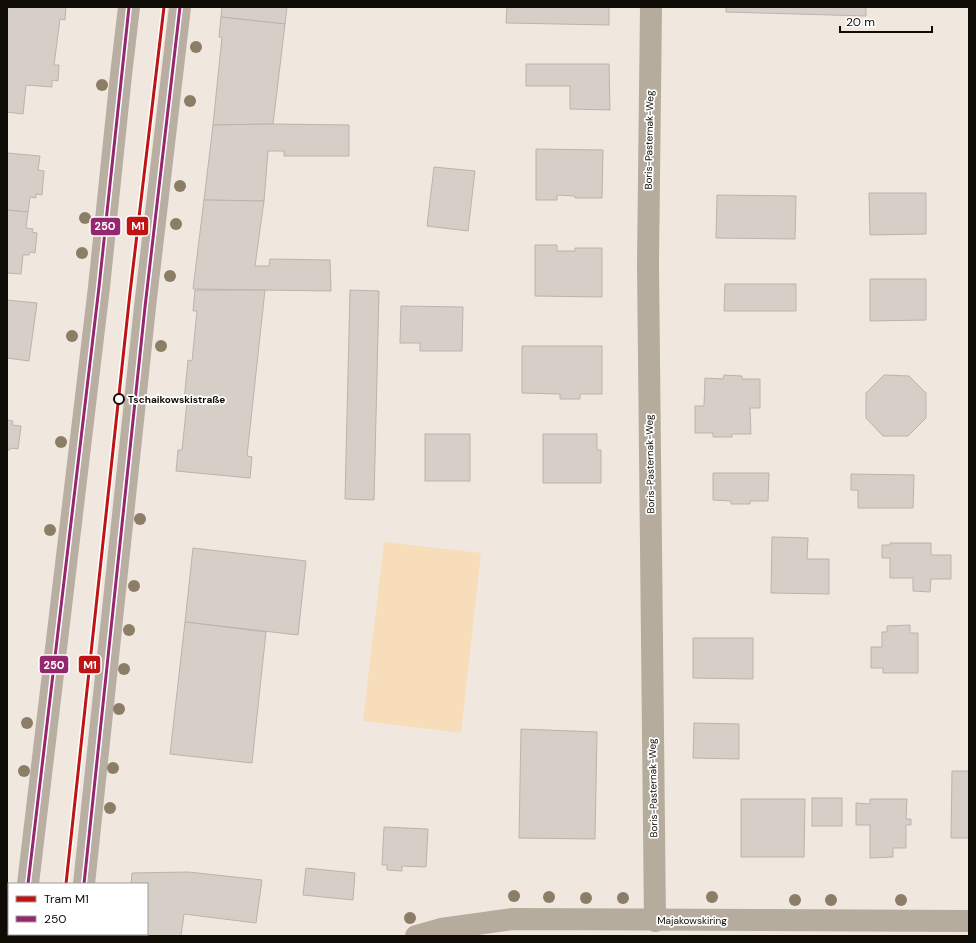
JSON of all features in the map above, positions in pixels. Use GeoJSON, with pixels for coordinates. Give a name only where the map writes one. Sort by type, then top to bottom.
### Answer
{"type":"FeatureCollection","features":[{"type":"Feature","properties":{"kind":"main road"},"geometry":{"type":"LineString","coordinates":[[28,883],[98,295],[129,7]]}},
{"type":"Feature","properties":{"kind":"main road"},"geometry":{"type":"LineString","coordinates":[[84,883],[146,299],[180,7]]}},
{"type":"Feature","properties":{"kind":"street","name":"Boris-Pasternak-Weg"},"geometry":{"type":"LineString","coordinates":[[651,7],[648,265],[655,921]]}},
{"type":"Feature","properties":{"kind":"street","name":"Majakowskiring"},"geometry":{"type":"LineString","coordinates":[[416,936],[441,929],[513,919],[655,921],[969,921]]}},
{"type":"Feature","properties":{"kind":"shaded area"},"geometry":{"type":"Polygon","coordinates":[[[384,542],[481,553],[461,733],[363,721],[384,542]]]}},
{"type":"Feature","properties":{"kind":"building"},"geometry":{"type":"Polygon","coordinates":[[[7,7],[66,7],[65,20],[60,19],[54,65],[59,65],[58,81],[52,80],[52,87],[26,85],[23,114],[7,112],[7,7]]]}},
{"type":"Feature","properties":{"kind":"building"},"geometry":{"type":"Polygon","coordinates":[[[222,7],[287,7],[285,24],[221,17],[222,7]]]}},
{"type":"Feature","properties":{"kind":"building"},"geometry":{"type":"Polygon","coordinates":[[[507,7],[609,7],[609,25],[506,23],[507,7]]]}},
{"type":"Feature","properties":{"kind":"building"},"geometry":{"type":"Polygon","coordinates":[[[726,7],[866,7],[866,16],[726,12],[726,7]]]}},
{"type":"Feature","properties":{"kind":"building"},"geometry":{"type":"Polygon","coordinates":[[[221,17],[285,24],[273,124],[213,125],[222,37],[219,37],[221,17]]]}},
{"type":"Feature","properties":{"kind":"building"},"geometry":{"type":"Polygon","coordinates":[[[526,64],[609,64],[610,110],[570,109],[570,86],[526,86],[526,64]]]}},
{"type":"Feature","properties":{"kind":"building"},"geometry":{"type":"Polygon","coordinates":[[[213,125],[349,125],[349,156],[284,156],[284,151],[268,151],[264,201],[204,200],[213,125]]]}},
{"type":"Feature","properties":{"kind":"building"},"geometry":{"type":"Polygon","coordinates":[[[536,149],[603,150],[602,198],[575,198],[575,196],[557,195],[557,200],[536,200],[536,149]]]}},
{"type":"Feature","properties":{"kind":"building"},"geometry":{"type":"Polygon","coordinates":[[[7,153],[40,156],[38,170],[44,171],[42,195],[36,194],[36,198],[30,197],[28,212],[7,210],[7,153]]]}},
{"type":"Feature","properties":{"kind":"building"},"geometry":{"type":"Polygon","coordinates":[[[434,167],[475,171],[468,231],[427,226],[434,167]]]}},
{"type":"Feature","properties":{"kind":"building"},"geometry":{"type":"Polygon","coordinates":[[[869,193],[926,193],[926,234],[870,235],[869,193]]]}},
{"type":"Feature","properties":{"kind":"building"},"geometry":{"type":"Polygon","coordinates":[[[717,195],[796,196],[795,239],[716,238],[717,195]]]}},
{"type":"Feature","properties":{"kind":"building"},"geometry":{"type":"Polygon","coordinates":[[[204,200],[264,201],[255,266],[269,266],[270,259],[330,260],[331,291],[193,289],[204,200]]]}},
{"type":"Feature","properties":{"kind":"building"},"geometry":{"type":"Polygon","coordinates":[[[7,210],[28,212],[26,228],[33,229],[32,232],[37,233],[35,253],[30,252],[29,255],[23,255],[21,274],[7,273],[7,210]]]}},
{"type":"Feature","properties":{"kind":"building"},"geometry":{"type":"Polygon","coordinates":[[[535,245],[557,245],[557,251],[575,251],[575,248],[602,248],[602,297],[535,296],[535,245]]]}},
{"type":"Feature","properties":{"kind":"building"},"geometry":{"type":"Polygon","coordinates":[[[870,279],[926,279],[926,320],[870,321],[870,279]]]}},
{"type":"Feature","properties":{"kind":"building"},"geometry":{"type":"Polygon","coordinates":[[[725,284],[796,284],[796,311],[724,311],[725,284]]]}},
{"type":"Feature","properties":{"kind":"building"},"geometry":{"type":"Polygon","coordinates":[[[195,290],[265,290],[247,456],[252,457],[250,478],[176,471],[178,450],[182,450],[187,402],[184,401],[188,360],[192,361],[197,311],[193,311],[195,290]]]}},
{"type":"Feature","properties":{"kind":"building"},"geometry":{"type":"Polygon","coordinates":[[[350,290],[379,291],[374,500],[345,499],[350,290]]]}},
{"type":"Feature","properties":{"kind":"building"},"geometry":{"type":"Polygon","coordinates":[[[7,300],[37,303],[29,361],[7,358],[7,300]]]}},
{"type":"Feature","properties":{"kind":"building"},"geometry":{"type":"Polygon","coordinates":[[[401,306],[463,307],[462,351],[420,351],[420,343],[400,343],[401,306]]]}},
{"type":"Feature","properties":{"kind":"building"},"geometry":{"type":"Polygon","coordinates":[[[522,346],[602,346],[602,394],[580,394],[580,399],[560,399],[560,394],[522,393],[522,346]]]}},
{"type":"Feature","properties":{"kind":"building"},"geometry":{"type":"Polygon","coordinates":[[[724,375],[742,376],[742,379],[760,379],[760,408],[750,408],[751,434],[732,434],[732,437],[713,437],[713,433],[695,433],[695,406],[704,406],[705,378],[723,379],[724,375]]]}},
{"type":"Feature","properties":{"kind":"building"},"geometry":{"type":"Polygon","coordinates":[[[884,375],[909,376],[926,393],[926,418],[908,436],[883,436],[866,418],[866,393],[884,375]]]}},
{"type":"Feature","properties":{"kind":"building"},"geometry":{"type":"Polygon","coordinates":[[[7,420],[13,421],[12,425],[21,426],[18,449],[10,448],[10,450],[7,450],[7,420]]]}},
{"type":"Feature","properties":{"kind":"building"},"geometry":{"type":"Polygon","coordinates":[[[425,434],[470,434],[470,481],[425,481],[425,434]]]}},
{"type":"Feature","properties":{"kind":"building"},"geometry":{"type":"Polygon","coordinates":[[[543,434],[597,434],[597,450],[601,450],[601,483],[543,483],[543,434]]]}},
{"type":"Feature","properties":{"kind":"building"},"geometry":{"type":"Polygon","coordinates":[[[713,473],[769,473],[768,501],[750,501],[750,504],[731,504],[731,501],[713,500],[713,473]]]}},
{"type":"Feature","properties":{"kind":"building"},"geometry":{"type":"Polygon","coordinates":[[[851,474],[914,475],[913,508],[858,508],[858,490],[851,490],[851,474]]]}},
{"type":"Feature","properties":{"kind":"building"},"geometry":{"type":"Polygon","coordinates":[[[772,537],[808,538],[807,559],[829,559],[829,594],[771,593],[772,537]]]}},
{"type":"Feature","properties":{"kind":"building"},"geometry":{"type":"Polygon","coordinates":[[[890,543],[931,543],[931,555],[951,555],[951,579],[931,579],[930,592],[913,591],[913,578],[890,578],[890,558],[882,558],[882,545],[890,545],[890,543]]]}},
{"type":"Feature","properties":{"kind":"building"},"geometry":{"type":"Polygon","coordinates":[[[193,548],[306,561],[298,635],[185,622],[193,548]]]}},
{"type":"Feature","properties":{"kind":"building"},"geometry":{"type":"Polygon","coordinates":[[[185,622],[266,632],[252,763],[170,754],[185,622]]]}},
{"type":"Feature","properties":{"kind":"building"},"geometry":{"type":"Polygon","coordinates":[[[910,625],[910,633],[918,633],[918,673],[883,673],[883,668],[871,668],[871,647],[882,647],[882,632],[887,632],[887,626],[910,625]]]}},
{"type":"Feature","properties":{"kind":"building"},"geometry":{"type":"Polygon","coordinates":[[[693,638],[753,638],[753,679],[693,678],[693,638]]]}},
{"type":"Feature","properties":{"kind":"building"},"geometry":{"type":"Polygon","coordinates":[[[694,723],[739,724],[739,759],[693,758],[694,723]]]}},
{"type":"Feature","properties":{"kind":"building"},"geometry":{"type":"Polygon","coordinates":[[[521,729],[597,732],[595,839],[519,838],[521,729]]]}},
{"type":"Feature","properties":{"kind":"building"},"geometry":{"type":"Polygon","coordinates":[[[952,771],[969,771],[969,838],[951,838],[952,771]]]}},
{"type":"Feature","properties":{"kind":"building"},"geometry":{"type":"Polygon","coordinates":[[[812,798],[842,798],[842,826],[812,826],[812,798]]]}},
{"type":"Feature","properties":{"kind":"building"},"geometry":{"type":"Polygon","coordinates":[[[741,799],[805,799],[804,857],[741,857],[741,799]]]}},
{"type":"Feature","properties":{"kind":"building"},"geometry":{"type":"Polygon","coordinates":[[[870,799],[907,799],[906,819],[911,819],[911,825],[906,825],[906,848],[893,848],[893,857],[870,858],[870,825],[856,825],[856,803],[870,804],[870,799]]]}},
{"type":"Feature","properties":{"kind":"building"},"geometry":{"type":"Polygon","coordinates":[[[384,827],[428,829],[426,867],[402,866],[402,871],[387,870],[387,865],[382,865],[384,827]]]}},
{"type":"Feature","properties":{"kind":"building"},"geometry":{"type":"Polygon","coordinates":[[[306,868],[355,873],[353,900],[303,895],[306,868]]]}},
{"type":"Feature","properties":{"kind":"building"},"geometry":{"type":"Polygon","coordinates":[[[188,872],[262,880],[256,923],[184,914],[181,936],[125,936],[148,935],[148,883],[131,883],[132,873],[188,872]]]}},
{"type":"Feature","properties":{"kind":"tram line","name":"M1"},"geometry":{"type":"LineString","coordinates":[[66,883],[130,293],[164,7]]}},
{"type":"Feature","properties":{"kind":"transit line","name":"250"},"geometry":{"type":"LineString","coordinates":[[28,883],[99,287],[129,7]]}},
{"type":"Feature","properties":{"kind":"transit line","name":"250"},"geometry":{"type":"LineString","coordinates":[[84,883],[145,307],[180,7]]}},
{"type":"Feature","properties":{"kind":"place","name":"Tschaikowskistraße"},"geometry":{"type":"Point","coordinates":[119,399]}}]}
